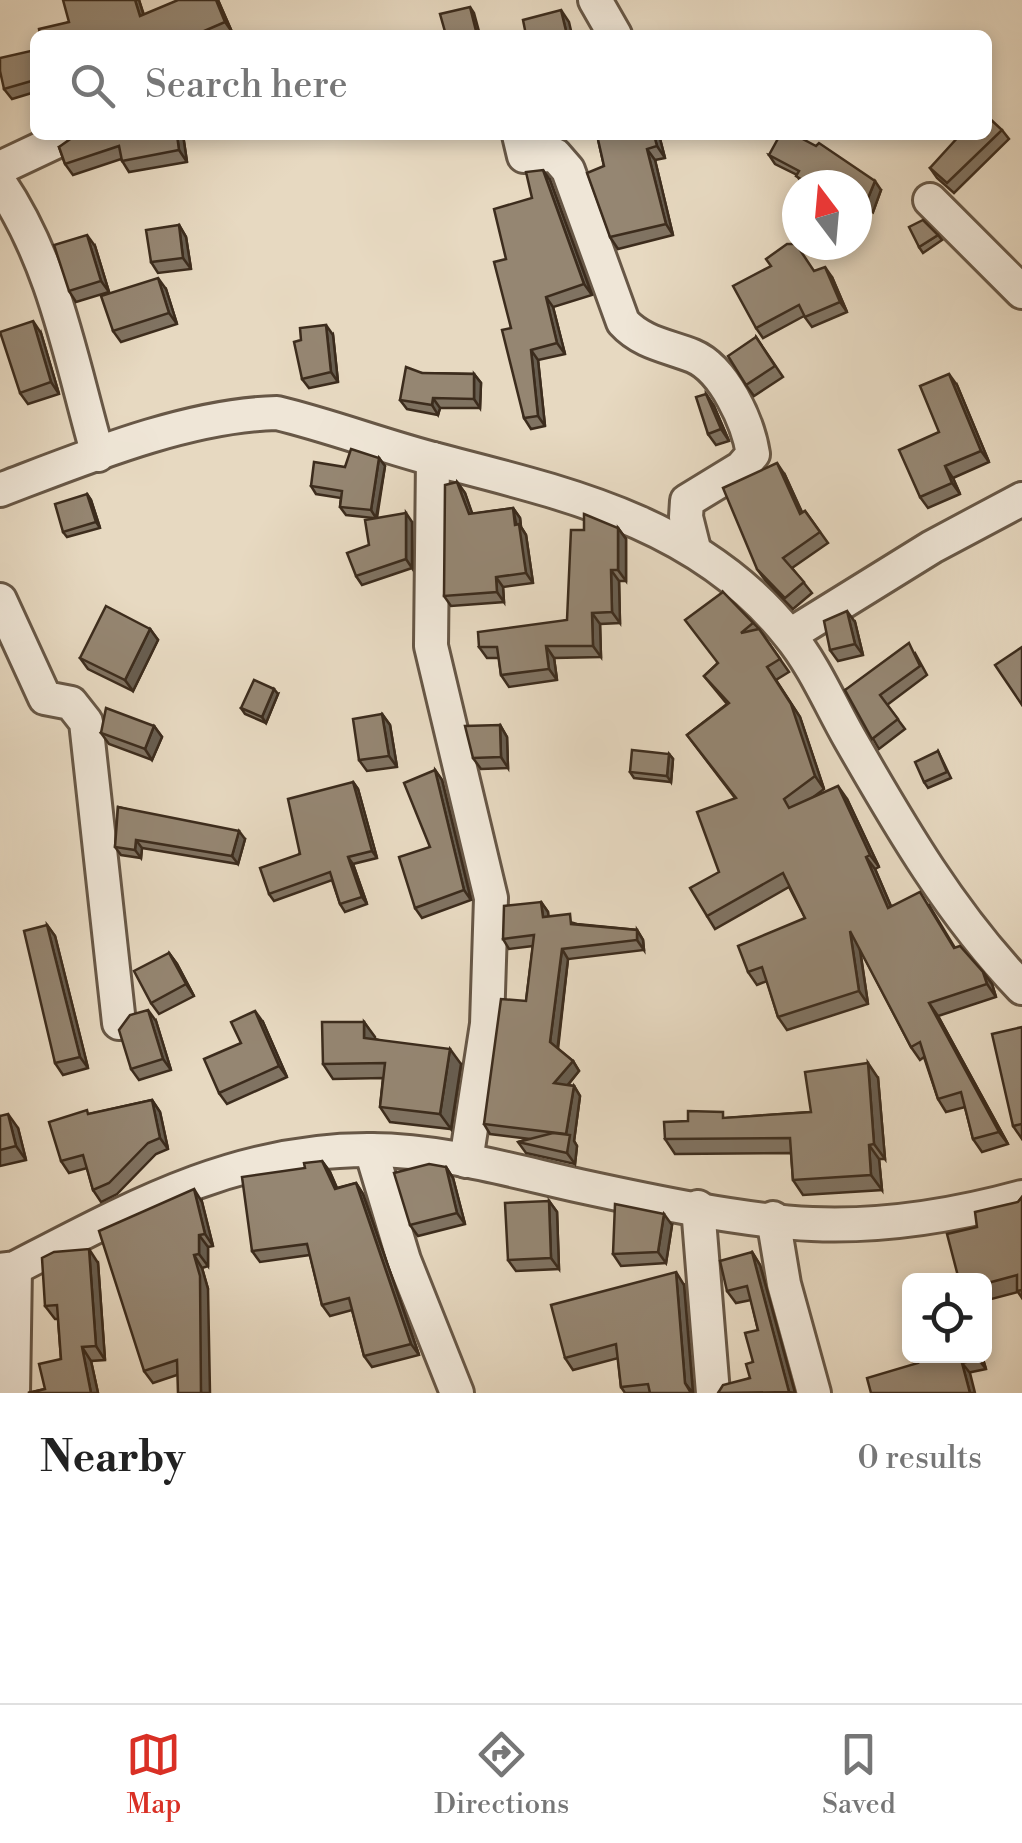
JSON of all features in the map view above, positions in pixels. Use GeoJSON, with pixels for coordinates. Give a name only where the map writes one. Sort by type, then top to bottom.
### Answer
{"type":"FeatureCollection","features":[{"type":"Feature","properties":{"kind":"street"},"geometry":{"type":"LineString","coordinates":[[595,0],[612,30]]}},
{"type":"Feature","properties":{"kind":"street"},"geometry":{"type":"LineString","coordinates":[[0,168],[59,140]]}},
{"type":"Feature","properties":{"kind":"street"},"geometry":{"type":"LineString","coordinates":[[520,140],[524,156],[555,155],[568,170],[624,322],[634,334],[705,362],[734,405],[752,454],[740,468],[687,501],[694,548]]}},
{"type":"Feature","properties":{"kind":"street"},"geometry":{"type":"LineString","coordinates":[[0,182],[28,224],[49,276],[98,454]]}},
{"type":"Feature","properties":{"kind":"street"},"geometry":{"type":"LineString","coordinates":[[930,200],[1022,292]]}},
{"type":"Feature","properties":{"kind":"street"},"geometry":{"type":"LineString","coordinates":[[0,490],[98,454],[232,414],[277,414],[552,488],[605,506],[694,548],[728,574],[790,635],[918,856],[964,921],[1022,988]]}},
{"type":"Feature","properties":{"kind":"street"},"geometry":{"type":"LineString","coordinates":[[433,459],[432,646],[490,898],[487,1024],[466,1161]]}},
{"type":"Feature","properties":{"kind":"street"},"geometry":{"type":"LineString","coordinates":[[790,635],[932,546],[1022,499]]}},
{"type":"Feature","properties":{"kind":"street"},"geometry":{"type":"LineString","coordinates":[[0,600],[35,684],[45,698],[80,709],[86,722],[120,1023]]}},
{"type":"Feature","properties":{"kind":"street"},"geometry":{"type":"LineString","coordinates":[[371,1150],[404,1260],[457,1393]]}},
{"type":"Feature","properties":{"kind":"street"},"geometry":{"type":"LineString","coordinates":[[13,1393],[8,1268],[198,1178],[279,1160],[371,1150],[466,1161],[808,1224],[873,1222],[979,1208],[1022,1197]]}},
{"type":"Feature","properties":{"kind":"street"},"geometry":{"type":"LineString","coordinates":[[698,1206],[705,1337],[713,1393]]}},
{"type":"Feature","properties":{"kind":"street"},"geometry":{"type":"LineString","coordinates":[[773,1218],[784,1284],[814,1393]]}},
{"type":"Feature","properties":{"kind":"building"},"geometry":{"type":"Polygon","coordinates":[[[63,0],[135,0],[140,16],[178,0],[216,0],[225,22],[207,30],[39,30],[69,22],[63,0]]]}},
{"type":"Feature","properties":{"kind":"building"},"geometry":{"type":"Polygon","coordinates":[[[470,7],[476,30],[445,30],[440,14],[470,7]]]}},
{"type":"Feature","properties":{"kind":"building"},"geometry":{"type":"Polygon","coordinates":[[[561,10],[566,30],[525,30],[523,20],[561,10]]]}},
{"type":"Feature","properties":{"kind":"building"},"geometry":{"type":"Polygon","coordinates":[[[30,51],[30,81],[4,89],[0,58],[30,51]]]}},
{"type":"Feature","properties":{"kind":"building"},"geometry":{"type":"Polygon","coordinates":[[[992,121],[1002,130],[992,140],[992,121]]]}},
{"type":"Feature","properties":{"kind":"building"},"geometry":{"type":"Polygon","coordinates":[[[69,140],[178,140],[179,150],[122,161],[119,146],[65,164],[59,147],[69,140]]]}},
{"type":"Feature","properties":{"kind":"building"},"geometry":{"type":"Polygon","coordinates":[[[598,140],[655,140],[657,146],[647,149],[666,224],[610,237],[587,173],[604,166],[598,140]]]}},
{"type":"Feature","properties":{"kind":"building"},"geometry":{"type":"Polygon","coordinates":[[[777,140],[805,140],[816,146],[819,143],[859,170],[797,170],[769,155],[777,140]]]}},
{"type":"Feature","properties":{"kind":"building"},"geometry":{"type":"Polygon","coordinates":[[[955,140],[992,140],[947,183],[930,168],[955,140]]]}},
{"type":"Feature","properties":{"kind":"building"},"geometry":{"type":"Polygon","coordinates":[[[543,170],[584,284],[546,297],[557,343],[531,350],[538,416],[524,418],[502,330],[511,328],[494,262],[506,259],[494,209],[532,198],[526,172],[543,170]]]}},
{"type":"Feature","properties":{"kind":"building"},"geometry":{"type":"Polygon","coordinates":[[[923,220],[938,235],[919,247],[909,227],[923,220]]]}},
{"type":"Feature","properties":{"kind":"building"},"geometry":{"type":"Polygon","coordinates":[[[179,225],[183,258],[151,262],[146,230],[179,225]]]}},
{"type":"Feature","properties":{"kind":"building"},"geometry":{"type":"Polygon","coordinates":[[[87,235],[101,281],[69,291],[54,245],[87,235]]]}},
{"type":"Feature","properties":{"kind":"building"},"geometry":{"type":"Polygon","coordinates":[[[782,248],[782,260],[807,260],[814,271],[825,267],[840,302],[805,317],[799,305],[756,328],[733,286],[771,266],[766,259],[782,248]]]}},
{"type":"Feature","properties":{"kind":"building"},"geometry":{"type":"Polygon","coordinates":[[[158,278],[169,313],[113,331],[101,296],[158,278]]]}},
{"type":"Feature","properties":{"kind":"building"},"geometry":{"type":"Polygon","coordinates":[[[33,321],[51,382],[20,393],[0,332],[33,321]]]}},
{"type":"Feature","properties":{"kind":"building"},"geometry":{"type":"Polygon","coordinates":[[[326,325],[331,372],[302,379],[294,342],[301,340],[300,328],[326,325]]]}},
{"type":"Feature","properties":{"kind":"building"},"geometry":{"type":"Polygon","coordinates":[[[756,337],[775,366],[746,385],[728,356],[756,337]]]}},
{"type":"Feature","properties":{"kind":"building"},"geometry":{"type":"Polygon","coordinates":[[[406,367],[422,373],[474,374],[474,399],[433,398],[432,405],[400,400],[406,367]]]}},
{"type":"Feature","properties":{"kind":"building"},"geometry":{"type":"Polygon","coordinates":[[[949,374],[981,451],[945,466],[952,483],[920,497],[899,450],[939,432],[920,386],[949,374]]]}},
{"type":"Feature","properties":{"kind":"building"},"geometry":{"type":"Polygon","coordinates":[[[706,394],[721,429],[708,434],[696,397],[706,394]]]}},
{"type":"Feature","properties":{"kind":"building"},"geometry":{"type":"Polygon","coordinates":[[[351,449],[379,458],[371,510],[340,507],[342,491],[311,486],[314,462],[345,467],[351,449]]]}},
{"type":"Feature","properties":{"kind":"building"},"geometry":{"type":"Polygon","coordinates":[[[777,463],[800,514],[805,511],[820,532],[783,558],[804,582],[785,598],[757,569],[723,488],[777,463]]]}},
{"type":"Feature","properties":{"kind":"building"},"geometry":{"type":"Polygon","coordinates":[[[457,482],[469,514],[513,508],[515,525],[519,524],[526,573],[496,577],[497,592],[444,596],[445,485],[457,482]]]}},
{"type":"Feature","properties":{"kind":"building"},"geometry":{"type":"Polygon","coordinates":[[[87,494],[96,522],[63,532],[55,504],[87,494]]]}},
{"type":"Feature","properties":{"kind":"building"},"geometry":{"type":"Polygon","coordinates":[[[406,513],[406,559],[356,576],[347,553],[369,545],[365,520],[406,513]]]}},
{"type":"Feature","properties":{"kind":"building"},"geometry":{"type":"Polygon","coordinates":[[[584,514],[618,528],[618,570],[611,570],[612,612],[592,613],[593,646],[546,646],[549,669],[501,675],[497,647],[479,647],[478,632],[567,620],[571,530],[584,530],[584,514]]]}},
{"type":"Feature","properties":{"kind":"building"},"geometry":{"type":"Polygon","coordinates":[[[723,592],[753,623],[741,633],[759,629],[780,659],[767,667],[791,704],[815,776],[784,799],[789,808],[838,786],[870,855],[866,857],[888,908],[920,892],[954,948],[960,946],[983,972],[987,984],[929,1003],[999,1132],[973,1139],[961,1092],[938,1099],[920,1042],[911,1047],[850,931],[859,991],[778,1017],[762,967],[748,972],[738,946],[805,918],[783,873],[707,916],[690,888],[719,872],[697,812],[736,798],[687,735],[729,703],[704,676],[718,663],[685,620],[723,592]]]}},
{"type":"Feature","properties":{"kind":"building"},"geometry":{"type":"Polygon","coordinates":[[[106,606],[150,629],[125,680],[80,658],[106,606]]]}},
{"type":"Feature","properties":{"kind":"building"},"geometry":{"type":"Polygon","coordinates":[[[847,611],[855,644],[830,650],[824,621],[847,611]]]}},
{"type":"Feature","properties":{"kind":"building"},"geometry":{"type":"Polygon","coordinates":[[[909,643],[920,666],[880,695],[898,719],[872,739],[845,690],[909,643]]]}},
{"type":"Feature","properties":{"kind":"building"},"geometry":{"type":"Polygon","coordinates":[[[1022,647],[1022,705],[995,665],[1022,647]]]}},
{"type":"Feature","properties":{"kind":"building"},"geometry":{"type":"Polygon","coordinates":[[[254,680],[274,689],[262,717],[241,708],[254,680]]]}},
{"type":"Feature","properties":{"kind":"building"},"geometry":{"type":"Polygon","coordinates":[[[106,708],[154,726],[145,749],[101,733],[106,708]]]}},
{"type":"Feature","properties":{"kind":"building"},"geometry":{"type":"Polygon","coordinates":[[[382,714],[389,756],[359,760],[353,719],[382,714]]]}},
{"type":"Feature","properties":{"kind":"building"},"geometry":{"type":"Polygon","coordinates":[[[500,725],[501,757],[473,758],[465,726],[500,725]]]}},
{"type":"Feature","properties":{"kind":"building"},"geometry":{"type":"Polygon","coordinates":[[[632,750],[669,754],[667,776],[630,772],[632,750]]]}},
{"type":"Feature","properties":{"kind":"building"},"geometry":{"type":"Polygon","coordinates":[[[938,751],[947,772],[924,782],[915,762],[938,751]]]}},
{"type":"Feature","properties":{"kind":"building"},"geometry":{"type":"Polygon","coordinates":[[[435,770],[464,890],[415,908],[399,857],[430,847],[404,783],[435,770]]]}},
{"type":"Feature","properties":{"kind":"building"},"geometry":{"type":"Polygon","coordinates":[[[353,782],[372,851],[348,857],[362,897],[340,904],[330,872],[269,894],[260,868],[300,854],[288,799],[353,782]]]}},
{"type":"Feature","properties":{"kind":"building"},"geometry":{"type":"Polygon","coordinates":[[[118,807],[239,831],[232,856],[136,840],[135,850],[115,847],[118,807]]]}},
{"type":"Feature","properties":{"kind":"building"},"geometry":{"type":"Polygon","coordinates":[[[541,902],[543,917],[570,914],[571,924],[637,930],[637,940],[562,949],[550,1042],[573,1061],[554,1083],[574,1086],[566,1134],[484,1124],[501,999],[526,1001],[534,935],[503,939],[504,906],[541,902]]]}},
{"type":"Feature","properties":{"kind":"building"},"geometry":{"type":"Polygon","coordinates":[[[47,925],[80,1057],[55,1063],[24,931],[47,925]]]}},
{"type":"Feature","properties":{"kind":"building"},"geometry":{"type":"Polygon","coordinates":[[[169,953],[186,984],[151,1003],[134,971],[169,953]]]}},
{"type":"Feature","properties":{"kind":"building"},"geometry":{"type":"Polygon","coordinates":[[[148,1010],[163,1059],[131,1069],[119,1030],[130,1015],[148,1010]]]}},
{"type":"Feature","properties":{"kind":"building"},"geometry":{"type":"Polygon","coordinates":[[[255,1011],[279,1066],[219,1093],[204,1059],[241,1043],[231,1022],[255,1011]]]}},
{"type":"Feature","properties":{"kind":"building"},"geometry":{"type":"Polygon","coordinates":[[[322,1022],[364,1022],[364,1038],[450,1049],[440,1114],[380,1107],[385,1063],[323,1064],[322,1022]]]}},
{"type":"Feature","properties":{"kind":"building"},"geometry":{"type":"Polygon","coordinates":[[[1022,1027],[1022,1124],[1013,1126],[992,1034],[1022,1027]]]}},
{"type":"Feature","properties":{"kind":"building"},"geometry":{"type":"Polygon","coordinates":[[[868,1063],[874,1144],[869,1145],[871,1175],[793,1180],[790,1138],[665,1139],[664,1122],[688,1121],[688,1111],[723,1112],[723,1118],[811,1112],[805,1072],[868,1063]]]}},
{"type":"Feature","properties":{"kind":"building"},"geometry":{"type":"Polygon","coordinates":[[[152,1100],[160,1138],[148,1143],[109,1183],[93,1190],[83,1155],[61,1161],[49,1122],[87,1110],[88,1114],[152,1100]]]}},
{"type":"Feature","properties":{"kind":"building"},"geometry":{"type":"Polygon","coordinates":[[[8,1114],[16,1146],[0,1150],[0,1116],[8,1114]]]}},
{"type":"Feature","properties":{"kind":"building"},"geometry":{"type":"Polygon","coordinates":[[[553,1133],[570,1135],[567,1153],[518,1142],[553,1133]]]}},
{"type":"Feature","properties":{"kind":"building"},"geometry":{"type":"Polygon","coordinates":[[[322,1161],[335,1189],[356,1183],[411,1344],[364,1356],[349,1298],[322,1305],[307,1244],[252,1251],[242,1177],[305,1168],[304,1163],[322,1161]]]}},
{"type":"Feature","properties":{"kind":"building"},"geometry":{"type":"Polygon","coordinates":[[[429,1164],[446,1167],[457,1213],[410,1225],[394,1173],[429,1164]]]}},
{"type":"Feature","properties":{"kind":"building"},"geometry":{"type":"Polygon","coordinates":[[[194,1189],[205,1234],[199,1235],[199,1254],[194,1255],[200,1276],[201,1393],[178,1393],[177,1360],[144,1371],[99,1231],[194,1189]]]}},
{"type":"Feature","properties":{"kind":"building"},"geometry":{"type":"Polygon","coordinates":[[[1022,1197],[1022,1290],[1017,1291],[1017,1275],[992,1282],[992,1273],[957,1273],[947,1234],[977,1227],[975,1212],[1018,1202],[1022,1197]]]}},
{"type":"Feature","properties":{"kind":"building"},"geometry":{"type":"Polygon","coordinates":[[[549,1201],[551,1258],[508,1260],[505,1203],[549,1201]]]}},
{"type":"Feature","properties":{"kind":"building"},"geometry":{"type":"Polygon","coordinates":[[[615,1204],[664,1214],[658,1252],[613,1254],[615,1204]]]}},
{"type":"Feature","properties":{"kind":"building"},"geometry":{"type":"Polygon","coordinates":[[[89,1249],[96,1346],[82,1347],[91,1393],[28,1393],[45,1389],[39,1364],[61,1359],[57,1305],[45,1306],[42,1258],[54,1252],[89,1249]]]}},
{"type":"Feature","properties":{"kind":"building"},"geometry":{"type":"Polygon","coordinates":[[[752,1252],[789,1392],[718,1393],[723,1385],[750,1378],[746,1364],[753,1362],[745,1333],[758,1330],[747,1286],[727,1291],[720,1261],[752,1252]]]}},
{"type":"Feature","properties":{"kind":"building"},"geometry":{"type":"Polygon","coordinates":[[[676,1272],[685,1383],[691,1393],[650,1393],[648,1384],[621,1387],[616,1344],[565,1358],[551,1305],[676,1272]]]}},
{"type":"Feature","properties":{"kind":"building"},"geometry":{"type":"Polygon","coordinates":[[[918,1363],[962,1363],[970,1393],[871,1393],[867,1378],[918,1363]]]}}]}
